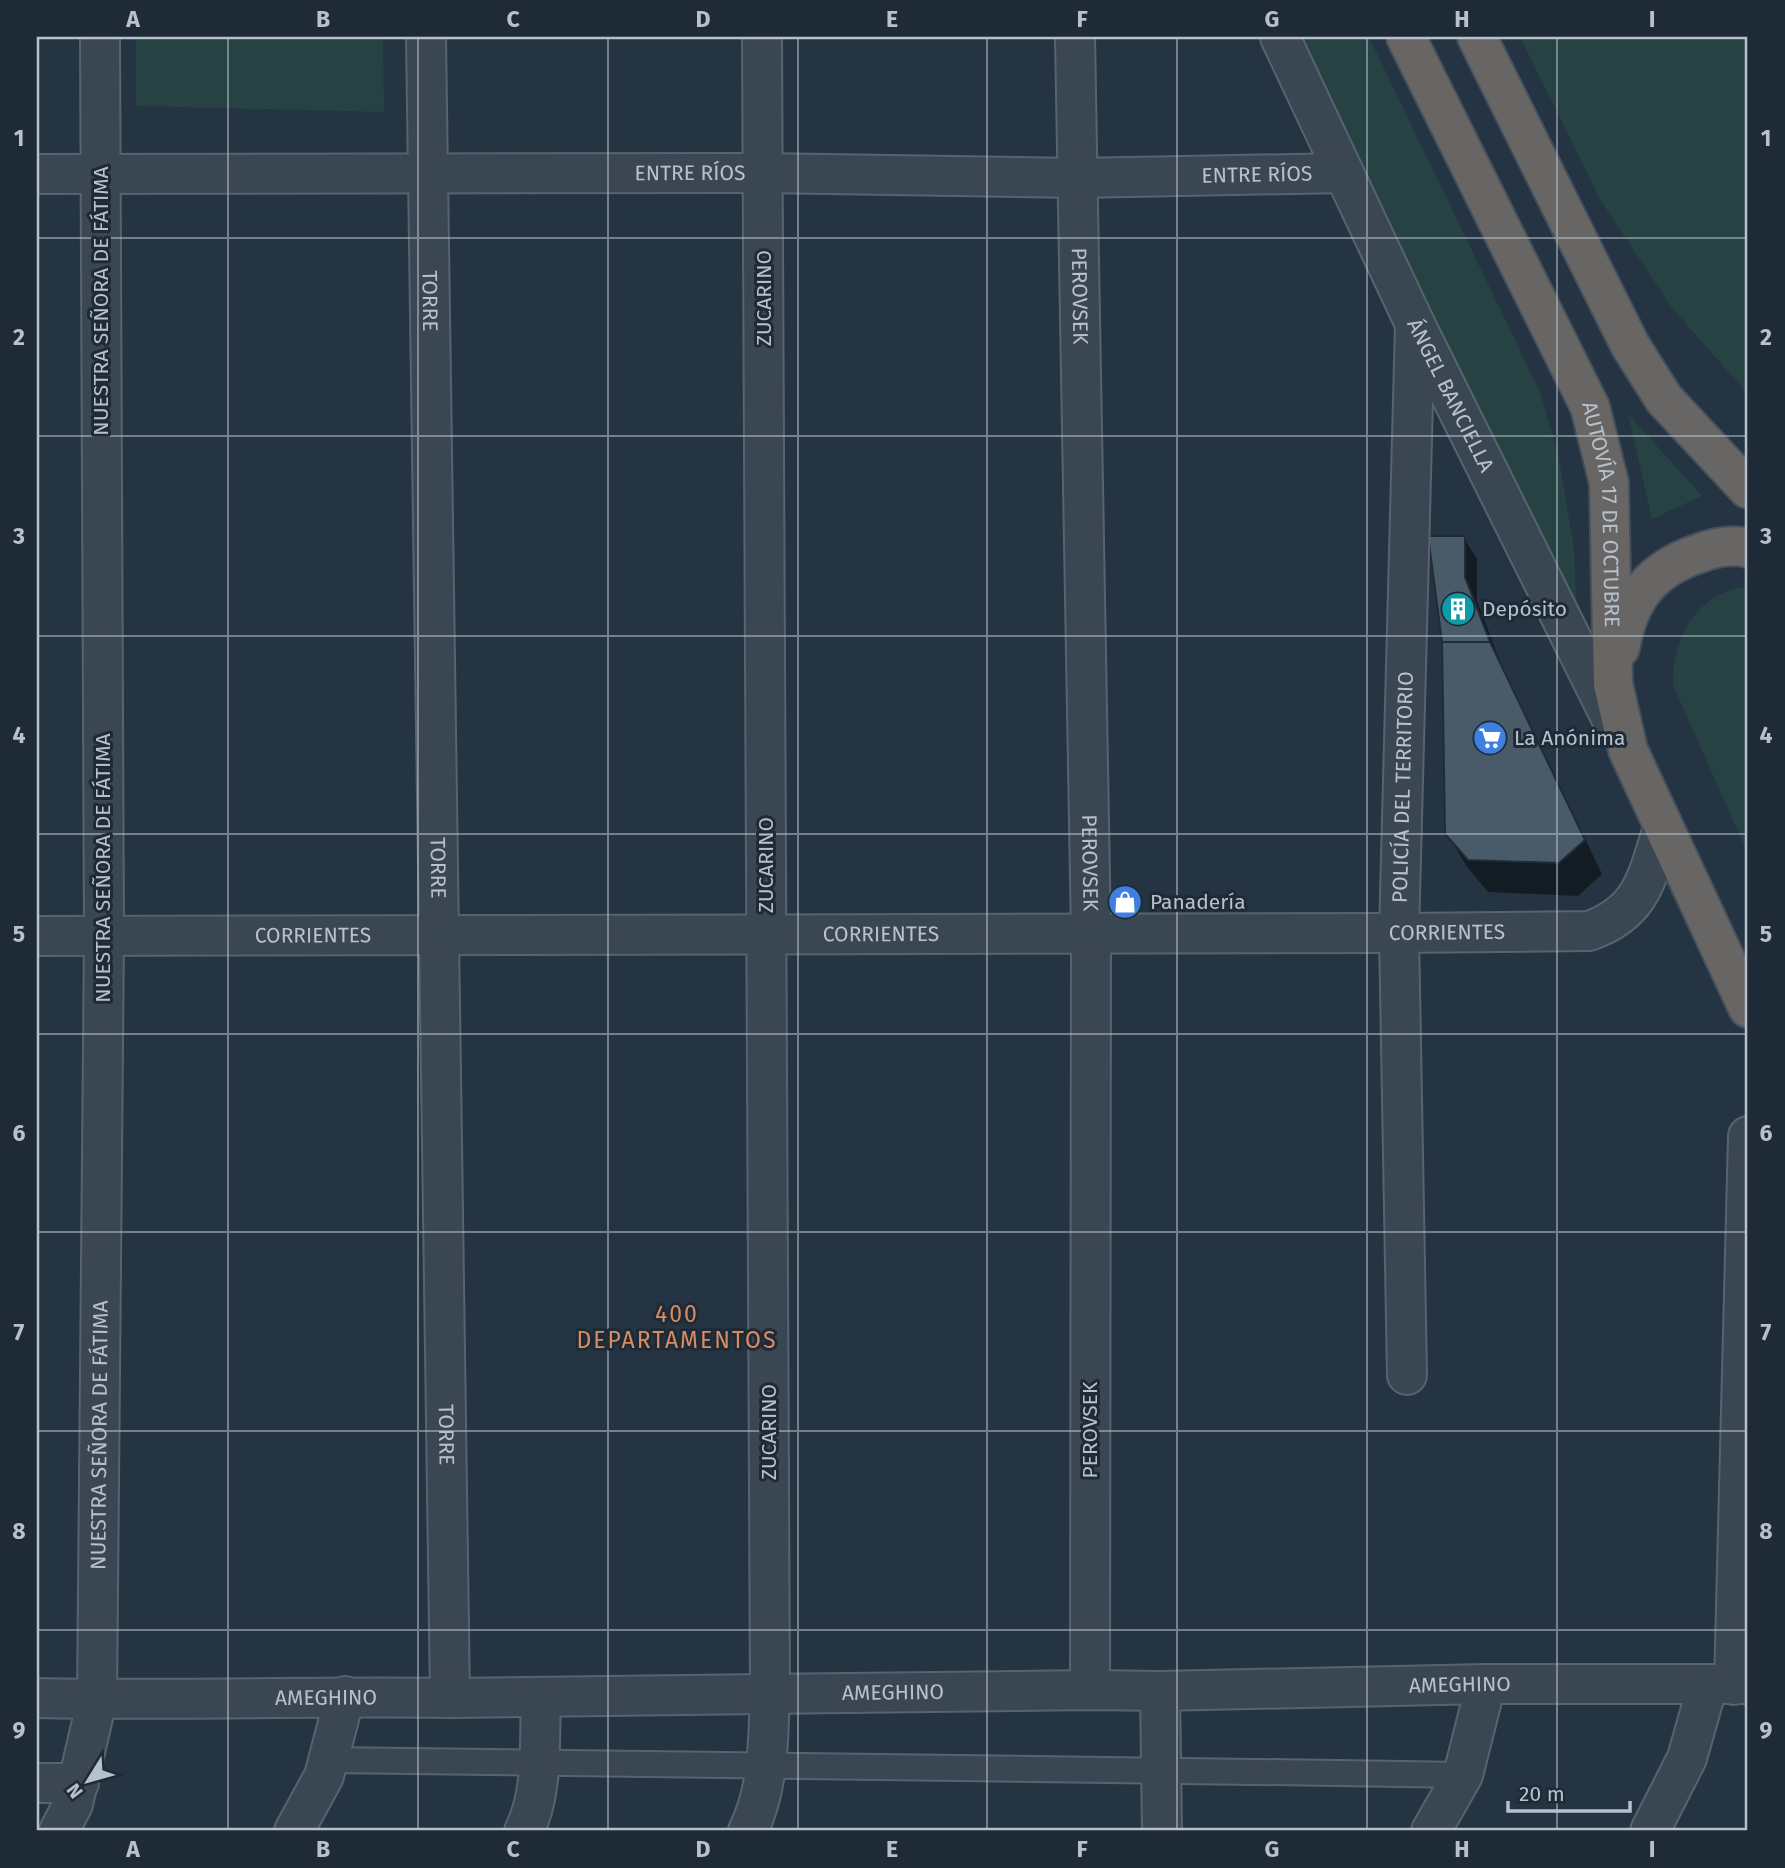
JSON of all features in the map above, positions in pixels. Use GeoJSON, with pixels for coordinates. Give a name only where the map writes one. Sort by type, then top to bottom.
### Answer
{"type":"FeatureCollection","features":[{"type":"Feature","properties":{"kind":"highway","name":"AUTOVÍA 17 DE OCTUBRE"},"geometry":{"type":"LineString","coordinates":[[1406,37],[1590,407],[1609,483],[1613,684],[1628,750],[1748,1008]]}},
{"type":"Feature","properties":{"kind":"highway"},"geometry":{"type":"LineString","coordinates":[[1477,37],[1630,345],[1664,399],[1748,489]]}},
{"type":"Feature","properties":{"kind":"highway"},"geometry":{"type":"LineString","coordinates":[[1613,684],[1624,623],[1650,580],[1676,560],[1709,549],[1735,545],[1748,548]]}},
{"type":"Feature","properties":{"kind":"street","name":"NUESTRA SEÑORA DE FÁTIMA"},"geometry":{"type":"LineString","coordinates":[[59,1831],[74,1804],[97,1700],[104,936],[100,37]]}},
{"type":"Feature","properties":{"kind":"street","name":"TORRE"},"geometry":{"type":"LineString","coordinates":[[426,37],[450,1698]]}},
{"type":"Feature","properties":{"kind":"street","name":"ZUCARINO"},"geometry":{"type":"LineString","coordinates":[[748,1831],[759,1810],[767,1767],[770,1694],[762,37]]}},
{"type":"Feature","properties":{"kind":"street","name":"PEROVSEK"},"geometry":{"type":"LineString","coordinates":[[1075,37],[1091,934],[1090,1690]]}},
{"type":"Feature","properties":{"kind":"street","name":"ÁNGEL BANCIELLA"},"geometry":{"type":"LineString","coordinates":[[1280,37],[1415,324],[1628,750]]}},
{"type":"Feature","properties":{"kind":"street","name":"ENTRE RÍOS"},"geometry":{"type":"LineString","coordinates":[[37,174],[763,173],[1077,177],[1344,173]]}},
{"type":"Feature","properties":{"kind":"street","name":"POLICÍA DEL TERRITORIO"},"geometry":{"type":"LineString","coordinates":[[1407,1375],[1399,933],[1415,324]]}},
{"type":"Feature","properties":{"kind":"street","name":"CORRIENTES"},"geometry":{"type":"LineString","coordinates":[[37,936],[1589,931],[1610,923],[1633,904],[1647,880],[1663,828]]}},
{"type":"Feature","properties":{"kind":"street"},"geometry":{"type":"LineString","coordinates":[[1650,1831],[1730,1684],[1748,1136]]}},
{"type":"Feature","properties":{"kind":"street","name":"AMEGHINO"},"geometry":{"type":"LineString","coordinates":[[37,1698],[450,1698],[1730,1684]]}},
{"type":"Feature","properties":{"kind":"street"},"geometry":{"type":"LineString","coordinates":[[1431,1831],[1463,1775],[1486,1685]]}},
{"type":"Feature","properties":{"kind":"street"},"geometry":{"type":"LineString","coordinates":[[1160,1691],[1163,1831]]}},
{"type":"Feature","properties":{"kind":"street"},"geometry":{"type":"LineString","coordinates":[[294,1831],[324,1776],[345,1696]]}},
{"type":"Feature","properties":{"kind":"street"},"geometry":{"type":"LineString","coordinates":[[524,1831],[533,1813],[541,1697]]}},
{"type":"Feature","properties":{"kind":"street"},"geometry":{"type":"LineString","coordinates":[[37,1783],[79,1783]]}},
{"type":"Feature","properties":{"kind":"lane"},"geometry":{"type":"LineString","coordinates":[[328,1760],[1463,1775]]}},
{"type":"Feature","properties":{"kind":"green space"},"geometry":{"type":"Polygon","coordinates":[[[136,37],[383,37],[384,112],[136,106],[136,37]]]}},
{"type":"Feature","properties":{"kind":"green space"},"geometry":{"type":"Polygon","coordinates":[[[1303,37],[1369,37],[1541,394],[1559,459],[1574,549],[1577,619],[1303,37]]]}},
{"type":"Feature","properties":{"kind":"green space"},"geometry":{"type":"Polygon","coordinates":[[[1520,37],[1748,37],[1748,394],[1672,308],[1601,201],[1520,37]]]}},
{"type":"Feature","properties":{"kind":"green space"},"geometry":{"type":"Polygon","coordinates":[[[1628,414],[1702,496],[1652,519],[1628,414]]]}},
{"type":"Feature","properties":{"kind":"green space"},"geometry":{"type":"Polygon","coordinates":[[[1748,586],[1748,854],[1673,685],[1677,650],[1691,620],[1715,597],[1748,586]]]}},
{"type":"Feature","properties":{"kind":"building","name":"Depósito"},"geometry":{"type":"Polygon","coordinates":[[[1428,536],[1465,536],[1465,577],[1490,642],[1442,642],[1428,536]]]}},
{"type":"Feature","properties":{"kind":"building","name":"La Anónima"},"geometry":{"type":"Polygon","coordinates":[[[1442,642],[1490,642],[1585,840],[1559,863],[1468,860],[1445,834],[1442,642]]]}},
{"type":"Feature","properties":{"kind":"place","name":"Depósito"},"geometry":{"type":"Point","coordinates":[1458,609]}},
{"type":"Feature","properties":{"kind":"place","name":"La Anónima"},"geometry":{"type":"Point","coordinates":[1490,738]}},
{"type":"Feature","properties":{"kind":"place","name":"Panadería"},"geometry":{"type":"Point","coordinates":[1125,902]}},
{"type":"Feature","properties":{"kind":"district","name":"400 DEPARTAMENTOS"},"geometry":{"type":"Point","coordinates":[677,1327]}}]}
